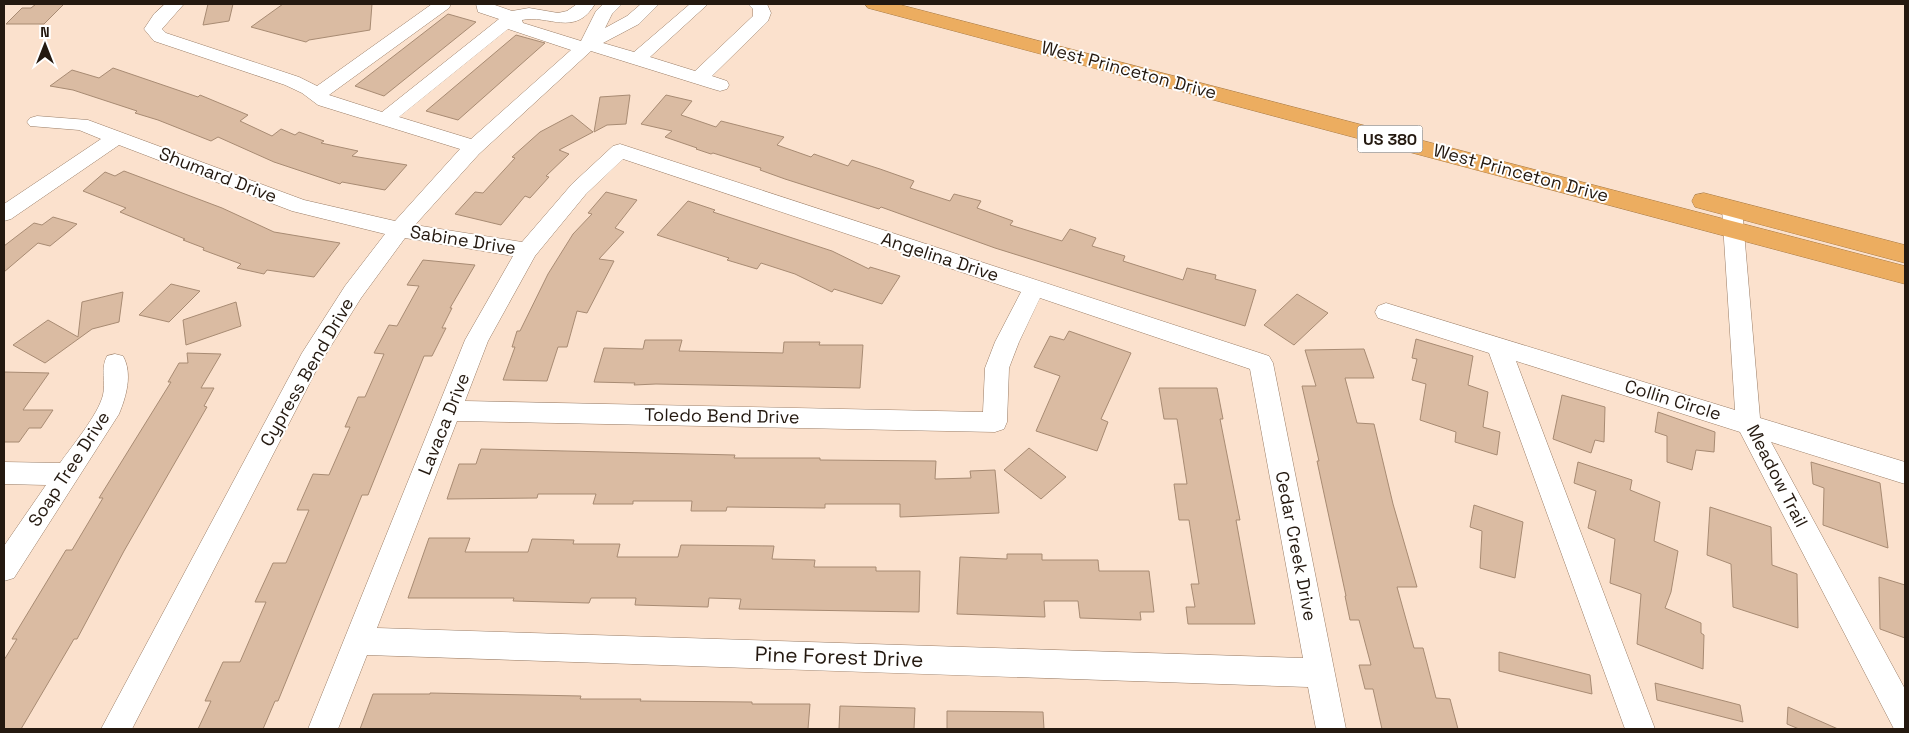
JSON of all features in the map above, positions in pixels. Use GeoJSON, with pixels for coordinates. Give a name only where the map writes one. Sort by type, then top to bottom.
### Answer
{"type":"FeatureCollection","features":[{"type":"Feature","properties":{"kind":"highway","name":"West Princeton Drive"},"geometry":{"type":"LineString","coordinates":[[875,4],[1733,219],[1905,254]]}},
{"type":"Feature","properties":{"kind":"highway","name":"West Princeton Drive"},"geometry":{"type":"LineString","coordinates":[[942,4],[1733,219],[1905,275]]}},
{"type":"Feature","properties":{"kind":"street"},"geometry":{"type":"LineString","coordinates":[[175,4],[153,29],[160,37],[292,81],[325,101],[475,147]]}},
{"type":"Feature","properties":{"kind":"street"},"geometry":{"type":"LineString","coordinates":[[317,95],[443,4]]}},
{"type":"Feature","properties":{"kind":"street"},"geometry":{"type":"LineString","coordinates":[[484,4],[484,8],[512,17]]}},
{"type":"Feature","properties":{"kind":"street"},"geometry":{"type":"LineString","coordinates":[[385,119],[512,17],[531,12],[565,19],[573,16],[587,4]]}},
{"type":"Feature","properties":{"kind":"street","name":"Cypress Bend Drive"},"geometry":{"type":"LineString","coordinates":[[586,46],[605,11],[613,4]]}},
{"type":"Feature","properties":{"kind":"street","name":"Cypress Bend Drive"},"geometry":{"type":"LineString","coordinates":[[116,729],[310,360],[352,293],[399,230],[436,186],[475,147],[586,46],[633,20],[651,4]]}},
{"type":"Feature","properties":{"kind":"street"},"geometry":{"type":"LineString","coordinates":[[637,59],[700,4]]}},
{"type":"Feature","properties":{"kind":"street"},"geometry":{"type":"LineString","coordinates":[[699,78],[762,17],[763,12],[760,6],[756,4]]}},
{"type":"Feature","properties":{"kind":"street"},"geometry":{"type":"LineString","coordinates":[[512,17],[515,26],[637,59],[720,85]]}},
{"type":"Feature","properties":{"kind":"street"},"geometry":{"type":"LineString","coordinates":[[661,38],[664,48],[677,56],[697,61],[721,57]]}},
{"type":"Feature","properties":{"kind":"street","name":"Shumard Drive"},"geometry":{"type":"LineString","coordinates":[[37,122],[81,124],[299,206],[399,230]]}},
{"type":"Feature","properties":{"kind":"street"},"geometry":{"type":"LineString","coordinates":[[4,214],[116,137]]}},
{"type":"Feature","properties":{"kind":"street","name":"Lavaca Drive"},"geometry":{"type":"LineString","coordinates":[[323,729],[477,340],[527,251],[579,189],[620,151]]}},
{"type":"Feature","properties":{"kind":"street","name":"Angelina Drive"},"geometry":{"type":"LineString","coordinates":[[620,151],[1261,363]]}},
{"type":"Feature","properties":{"kind":"street","name":"Meadow Trail"},"geometry":{"type":"LineString","coordinates":[[1733,219],[1748,423],[1905,719]]}},
{"type":"Feature","properties":{"kind":"street","name":"Sabine Drive"},"geometry":{"type":"LineString","coordinates":[[399,230],[527,251]]}},
{"type":"Feature","properties":{"kind":"street","name":"Toledo Bend Drive"},"geometry":{"type":"LineString","coordinates":[[449,411],[995,422],[997,368],[1007,342],[1034,288]]}},
{"type":"Feature","properties":{"kind":"street","name":"Collin Circle"},"geometry":{"type":"LineString","coordinates":[[1386,312],[1905,472]]}},
{"type":"Feature","properties":{"kind":"street"},"geometry":{"type":"LineString","coordinates":[[1498,346],[1640,729]]}},
{"type":"Feature","properties":{"kind":"street","name":"Soap Tree Drive"},"geometry":{"type":"LineString","coordinates":[[4,569],[65,474],[107,414],[115,395],[115,363]]}},
{"type":"Feature","properties":{"kind":"street","name":"Cedar Creek Drive"},"geometry":{"type":"LineString","coordinates":[[1261,363],[1331,729]]}},
{"type":"Feature","properties":{"kind":"street"},"geometry":{"type":"LineString","coordinates":[[4,473],[65,474]]}},
{"type":"Feature","properties":{"kind":"street","name":"Pine Forest Drive"},"geometry":{"type":"LineString","coordinates":[[358,641],[1320,673]]}},
{"type":"Feature","properties":{"kind":"building"},"geometry":{"type":"Polygon","coordinates":[[[36,4],[64,4],[44,24],[6,24],[22,8],[31,8],[36,4]]]}},
{"type":"Feature","properties":{"kind":"building"},"geometry":{"type":"Polygon","coordinates":[[[208,4],[233,4],[229,21],[203,25],[208,4]]]}},
{"type":"Feature","properties":{"kind":"building"},"geometry":{"type":"Polygon","coordinates":[[[283,4],[372,4],[370,30],[306,42],[251,27],[283,4]]]}},
{"type":"Feature","properties":{"kind":"building"},"geometry":{"type":"Polygon","coordinates":[[[448,14],[476,22],[384,96],[355,86],[448,14]]]}},
{"type":"Feature","properties":{"kind":"building"},"geometry":{"type":"Polygon","coordinates":[[[516,35],[545,43],[458,120],[426,111],[516,35]]]}},
{"type":"Feature","properties":{"kind":"building"},"geometry":{"type":"Polygon","coordinates":[[[113,68],[198,97],[200,95],[248,115],[240,121],[272,136],[281,129],[295,135],[299,132],[324,141],[321,143],[358,151],[352,156],[407,165],[385,190],[342,182],[340,184],[274,162],[218,137],[211,141],[135,113],[137,111],[73,90],[50,86],[72,70],[99,78],[113,68]]]}},
{"type":"Feature","properties":{"kind":"building"},"geometry":{"type":"Polygon","coordinates":[[[630,95],[626,124],[607,125],[594,132],[600,97],[630,95]]]}},
{"type":"Feature","properties":{"kind":"building"},"geometry":{"type":"Polygon","coordinates":[[[666,95],[692,101],[681,115],[716,127],[721,121],[784,137],[777,145],[811,157],[814,154],[848,166],[852,160],[880,169],[914,181],[910,188],[950,201],[954,194],[981,201],[977,208],[1013,221],[1010,225],[1062,241],[1070,229],[1096,238],[1092,246],[1125,256],[1123,261],[1183,280],[1187,268],[1216,275],[1215,279],[1256,290],[1245,326],[995,248],[881,207],[879,209],[785,179],[760,170],[761,168],[713,153],[711,154],[665,137],[672,131],[641,124],[666,95]]]}},
{"type":"Feature","properties":{"kind":"building"},"geometry":{"type":"Polygon","coordinates":[[[572,115],[593,132],[559,150],[569,154],[546,176],[549,177],[530,198],[525,196],[501,225],[455,214],[475,192],[483,193],[515,158],[512,157],[540,132],[572,115]]]}},
{"type":"Feature","properties":{"kind":"building"},"geometry":{"type":"Polygon","coordinates":[[[124,171],[222,208],[274,232],[340,243],[314,277],[267,270],[264,274],[237,268],[241,264],[203,250],[204,248],[183,240],[185,239],[120,212],[126,208],[83,191],[105,172],[115,176],[124,171]]]}},
{"type":"Feature","properties":{"kind":"building"},"geometry":{"type":"Polygon","coordinates":[[[606,192],[637,200],[615,228],[624,232],[599,259],[614,261],[587,313],[577,311],[567,347],[558,347],[547,381],[503,380],[515,347],[512,347],[517,331],[520,331],[548,274],[573,234],[592,214],[588,213],[606,192]]]}},
{"type":"Feature","properties":{"kind":"building"},"geometry":{"type":"Polygon","coordinates":[[[688,201],[715,210],[713,212],[832,251],[869,269],[870,267],[900,276],[882,304],[834,289],[832,292],[795,274],[761,263],[757,269],[657,235],[688,201]]]}},
{"type":"Feature","properties":{"kind":"building"},"geometry":{"type":"Polygon","coordinates":[[[53,217],[77,224],[50,246],[38,243],[4,272],[4,246],[34,223],[42,225],[53,217]]]}},
{"type":"Feature","properties":{"kind":"building"},"geometry":{"type":"Polygon","coordinates":[[[423,260],[475,265],[450,308],[452,308],[442,328],[446,328],[432,356],[424,356],[368,495],[362,495],[278,701],[275,701],[263,729],[198,729],[211,701],[205,701],[223,662],[240,662],[266,602],[255,602],[273,563],[286,563],[309,510],[297,510],[313,474],[329,475],[350,427],[345,427],[358,397],[365,397],[384,354],[374,353],[389,325],[397,326],[419,286],[407,285],[423,260]]]}},
{"type":"Feature","properties":{"kind":"building"},"geometry":{"type":"Polygon","coordinates":[[[171,284],[200,291],[169,322],[139,315],[171,284]]]}},
{"type":"Feature","properties":{"kind":"building"},"geometry":{"type":"Polygon","coordinates":[[[123,292],[119,322],[92,329],[45,363],[13,345],[48,320],[78,337],[82,302],[123,292]]]}},
{"type":"Feature","properties":{"kind":"building"},"geometry":{"type":"Polygon","coordinates":[[[1297,294],[1328,313],[1294,345],[1264,325],[1297,294]]]}},
{"type":"Feature","properties":{"kind":"building"},"geometry":{"type":"Polygon","coordinates":[[[236,302],[241,326],[186,345],[183,320],[236,302]]]}},
{"type":"Feature","properties":{"kind":"building"},"geometry":{"type":"Polygon","coordinates":[[[1069,331],[1131,353],[1101,419],[1108,422],[1097,451],[1036,431],[1060,376],[1034,367],[1050,336],[1064,340],[1069,331]]]}},
{"type":"Feature","properties":{"kind":"building"},"geometry":{"type":"Polygon","coordinates":[[[1416,339],[1473,356],[1468,385],[1488,392],[1483,427],[1500,432],[1497,455],[1455,442],[1456,432],[1420,420],[1426,384],[1412,380],[1417,359],[1412,358],[1416,339]]]}},
{"type":"Feature","properties":{"kind":"building"},"geometry":{"type":"Polygon","coordinates":[[[645,340],[682,340],[679,351],[783,353],[784,342],[820,342],[819,345],[863,345],[860,388],[634,385],[635,383],[594,382],[604,348],[643,349],[645,340]]]}},
{"type":"Feature","properties":{"kind":"building"},"geometry":{"type":"Polygon","coordinates":[[[1364,349],[1374,378],[1345,378],[1357,423],[1374,424],[1393,504],[1417,587],[1397,587],[1414,648],[1423,648],[1436,698],[1450,699],[1458,729],[1382,729],[1373,689],[1365,689],[1359,665],[1371,665],[1359,620],[1350,620],[1317,461],[1319,461],[1302,386],[1316,386],[1305,350],[1364,349]]]}},
{"type":"Feature","properties":{"kind":"building"},"geometry":{"type":"Polygon","coordinates":[[[187,353],[221,354],[201,388],[214,388],[204,406],[207,407],[124,551],[77,639],[74,639],[21,729],[4,729],[4,660],[17,639],[12,639],[66,550],[72,550],[103,498],[99,498],[171,382],[168,382],[179,363],[188,363],[187,353]]]}},
{"type":"Feature","properties":{"kind":"building"},"geometry":{"type":"Polygon","coordinates":[[[4,372],[49,373],[23,410],[53,410],[41,428],[29,428],[19,442],[4,442],[4,372]]]}},
{"type":"Feature","properties":{"kind":"building"},"geometry":{"type":"Polygon","coordinates":[[[1159,388],[1217,388],[1223,419],[1220,419],[1240,520],[1236,520],[1255,624],[1188,624],[1186,607],[1195,607],[1191,584],[1199,584],[1189,520],[1179,520],[1174,484],[1187,484],[1177,419],[1164,419],[1159,388]]]}},
{"type":"Feature","properties":{"kind":"building"},"geometry":{"type":"Polygon","coordinates":[[[1562,395],[1605,407],[1604,442],[1595,440],[1591,453],[1553,439],[1562,395]]]}},
{"type":"Feature","properties":{"kind":"building"},"geometry":{"type":"Polygon","coordinates":[[[1658,412],[1715,432],[1714,452],[1696,450],[1692,470],[1667,462],[1667,436],[1655,432],[1658,412]]]}},
{"type":"Feature","properties":{"kind":"building"},"geometry":{"type":"Polygon","coordinates":[[[1029,448],[1066,477],[1041,499],[1004,470],[1029,448]]]}},
{"type":"Feature","properties":{"kind":"building"},"geometry":{"type":"Polygon","coordinates":[[[481,449],[735,455],[734,458],[936,461],[935,479],[971,478],[970,471],[995,470],[999,513],[900,517],[900,504],[825,504],[825,508],[727,507],[726,511],[691,511],[692,501],[633,501],[633,504],[593,504],[596,494],[538,494],[537,498],[447,499],[459,464],[476,464],[481,449]]]}},
{"type":"Feature","properties":{"kind":"building"},"geometry":{"type":"Polygon","coordinates":[[[1578,462],[1632,480],[1630,490],[1660,502],[1654,541],[1678,551],[1671,592],[1665,608],[1701,623],[1701,633],[1704,635],[1703,669],[1637,644],[1641,594],[1610,583],[1615,539],[1588,528],[1596,491],[1574,483],[1578,462]]]}},
{"type":"Feature","properties":{"kind":"building"},"geometry":{"type":"Polygon","coordinates":[[[1811,462],[1880,483],[1888,548],[1823,525],[1824,488],[1813,484],[1811,462]]]}},
{"type":"Feature","properties":{"kind":"building"},"geometry":{"type":"Polygon","coordinates":[[[1474,505],[1523,522],[1515,578],[1480,568],[1482,531],[1470,527],[1474,505]]]}},
{"type":"Feature","properties":{"kind":"building"},"geometry":{"type":"Polygon","coordinates":[[[1710,507],[1771,527],[1772,565],[1797,574],[1798,628],[1733,607],[1731,564],[1707,555],[1710,507]]]}},
{"type":"Feature","properties":{"kind":"building"},"geometry":{"type":"Polygon","coordinates":[[[429,538],[470,538],[465,552],[528,552],[532,539],[574,540],[573,544],[620,544],[617,557],[678,557],[681,545],[774,546],[772,559],[815,560],[814,567],[876,567],[876,571],[920,571],[919,612],[739,609],[741,599],[709,598],[708,607],[635,605],[636,598],[591,598],[589,603],[513,601],[514,598],[408,598],[429,538]]]}},
{"type":"Feature","properties":{"kind":"building"},"geometry":{"type":"Polygon","coordinates":[[[1007,554],[1042,554],[1042,560],[1098,560],[1099,571],[1149,571],[1154,612],[1140,612],[1141,620],[1080,618],[1078,601],[1044,601],[1045,617],[957,614],[960,557],[1007,559],[1007,554]]]}},
{"type":"Feature","properties":{"kind":"building"},"geometry":{"type":"Polygon","coordinates":[[[1879,577],[1905,585],[1905,638],[1880,629],[1879,577]]]}},
{"type":"Feature","properties":{"kind":"building"},"geometry":{"type":"Polygon","coordinates":[[[1499,652],[1590,675],[1592,694],[1499,671],[1499,652]]]}},
{"type":"Feature","properties":{"kind":"building"},"geometry":{"type":"Polygon","coordinates":[[[1655,683],[1740,705],[1743,722],[1657,700],[1655,683]]]}},
{"type":"Feature","properties":{"kind":"building"},"geometry":{"type":"Polygon","coordinates":[[[430,693],[581,696],[580,699],[641,699],[640,701],[810,704],[808,729],[360,729],[373,694],[430,693]]]}},
{"type":"Feature","properties":{"kind":"building"},"geometry":{"type":"Polygon","coordinates":[[[840,706],[915,708],[914,729],[839,729],[840,706]]]}},
{"type":"Feature","properties":{"kind":"building"},"geometry":{"type":"Polygon","coordinates":[[[1788,707],[1838,729],[1799,729],[1787,724],[1788,707]]]}},
{"type":"Feature","properties":{"kind":"building"},"geometry":{"type":"Polygon","coordinates":[[[947,711],[1043,712],[1044,729],[947,729],[947,711]]]}}]}
